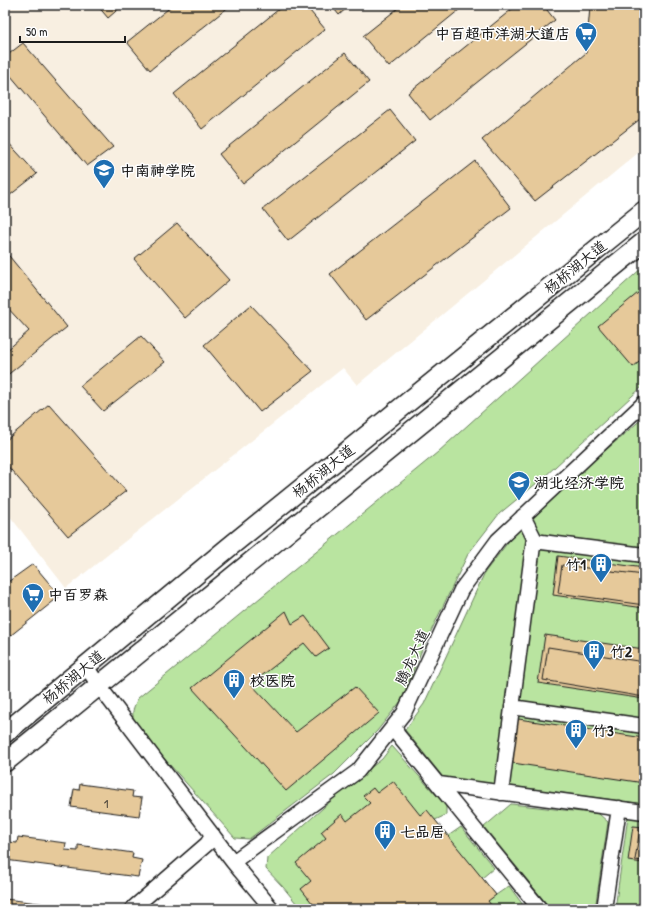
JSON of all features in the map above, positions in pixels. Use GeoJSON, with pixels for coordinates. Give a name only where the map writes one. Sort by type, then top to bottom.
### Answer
{"type":"FeatureCollection","features":[{"type":"Feature","properties":{"kind":"main road","name":"杨桥湖大道"},"geometry":{"type":"LineString","coordinates":[[5,733],[228,548],[644,211]]}},
{"type":"Feature","properties":{"kind":"main road","name":"杨桥湖大道"},"geometry":{"type":"LineString","coordinates":[[5,762],[644,242]]}},
{"type":"Feature","properties":{"kind":"street","name":"腾龙大道"},"geometry":{"type":"LineString","coordinates":[[233,862],[358,771],[404,713],[461,590],[498,540],[644,403]]}},
{"type":"Feature","properties":{"kind":"street"},"geometry":{"type":"LineString","coordinates":[[500,792],[534,541],[532,533],[523,516]]}},
{"type":"Feature","properties":{"kind":"street"},"geometry":{"type":"LineString","coordinates":[[534,541],[644,555]]}},
{"type":"Feature","properties":{"kind":"street"},"geometry":{"type":"LineString","coordinates":[[86,666],[99,686],[213,836],[272,909]]}},
{"type":"Feature","properties":{"kind":"street"},"geometry":{"type":"LineString","coordinates":[[512,707],[644,726]]}},
{"type":"Feature","properties":{"kind":"street"},"geometry":{"type":"LineString","coordinates":[[395,725],[397,734],[540,909]]}},
{"type":"Feature","properties":{"kind":"street"},"geometry":{"type":"LineString","coordinates":[[439,784],[644,812]]}},
{"type":"Feature","properties":{"kind":"street"},"geometry":{"type":"LineString","coordinates":[[604,909],[619,808]]}},
{"type":"Feature","properties":{"kind":"street"},"geometry":{"type":"LineString","coordinates":[[132,909],[207,844],[213,836]]}},
{"type":"Feature","properties":{"kind":"shaded area"},"geometry":{"type":"Polygon","coordinates":[[[13,5],[644,5],[644,148],[357,385],[343,368],[66,588],[5,510],[5,12],[13,5]]]}},
{"type":"Feature","properties":{"kind":"green space"},"geometry":{"type":"Polygon","coordinates":[[[644,266],[644,385],[543,478],[499,514],[468,554],[421,652],[401,701],[377,731],[334,774],[249,839],[235,838],[138,729],[134,721],[133,714],[138,698],[438,452],[644,266]]]}},
{"type":"Feature","properties":{"kind":"green space"},"geometry":{"type":"Polygon","coordinates":[[[644,417],[644,556],[534,541],[511,711],[644,730],[644,804],[443,777],[405,730],[424,704],[485,572],[525,520],[644,417]]]}},
{"type":"Feature","properties":{"kind":"green space"},"geometry":{"type":"Polygon","coordinates":[[[539,546],[644,561],[644,721],[517,702],[539,546]]]}},
{"type":"Feature","properties":{"kind":"green space","name":"七品居"},"geometry":{"type":"Polygon","coordinates":[[[392,746],[446,806],[446,815],[435,820],[448,836],[461,827],[494,868],[482,878],[496,895],[509,886],[526,909],[301,909],[266,869],[267,858],[351,783],[382,759],[392,746]]]}},
{"type":"Feature","properties":{"kind":"green space"},"geometry":{"type":"Polygon","coordinates":[[[511,804],[599,814],[608,822],[595,909],[551,909],[484,827],[511,804]]]}},
{"type":"Feature","properties":{"kind":"green space"},"geometry":{"type":"Polygon","coordinates":[[[628,816],[644,819],[644,909],[615,909],[628,816]]]}},
{"type":"Feature","properties":{"kind":"building"},"geometry":{"type":"Polygon","coordinates":[[[97,5],[123,5],[108,18],[97,5]]]}},
{"type":"Feature","properties":{"kind":"building"},"geometry":{"type":"Polygon","coordinates":[[[173,5],[231,5],[150,70],[127,42],[173,5]]]}},
{"type":"Feature","properties":{"kind":"building"},"geometry":{"type":"Polygon","coordinates":[[[284,5],[305,5],[325,29],[202,129],[174,94],[284,5]]]}},
{"type":"Feature","properties":{"kind":"building"},"geometry":{"type":"Polygon","coordinates":[[[331,5],[350,5],[339,15],[331,5]]]}},
{"type":"Feature","properties":{"kind":"building"},"geometry":{"type":"Polygon","coordinates":[[[402,5],[465,5],[389,67],[363,36],[402,5]]]}},
{"type":"Feature","properties":{"kind":"building"},"geometry":{"type":"Polygon","coordinates":[[[517,5],[543,5],[555,20],[430,120],[408,93],[517,5]]]}},
{"type":"Feature","properties":{"kind":"building"},"geometry":{"type":"Polygon","coordinates":[[[589,5],[644,5],[644,116],[535,201],[482,140],[586,53],[589,5]]]}},
{"type":"Feature","properties":{"kind":"building"},"geometry":{"type":"Polygon","coordinates":[[[23,43],[113,147],[87,166],[5,69],[5,57],[23,43]]]}},
{"type":"Feature","properties":{"kind":"building"},"geometry":{"type":"Polygon","coordinates":[[[345,53],[369,82],[243,184],[219,154],[345,53]]]}},
{"type":"Feature","properties":{"kind":"building"},"geometry":{"type":"Polygon","coordinates":[[[390,110],[415,141],[288,241],[263,209],[390,110]]]}},
{"type":"Feature","properties":{"kind":"building"},"geometry":{"type":"Polygon","coordinates":[[[5,139],[37,174],[5,199],[5,139]]]}},
{"type":"Feature","properties":{"kind":"building"},"geometry":{"type":"Polygon","coordinates":[[[475,161],[511,208],[366,320],[330,274],[475,161]]]}},
{"type":"Feature","properties":{"kind":"building"},"geometry":{"type":"Polygon","coordinates":[[[177,223],[229,280],[185,318],[134,259],[177,223]]]}},
{"type":"Feature","properties":{"kind":"building"},"geometry":{"type":"Polygon","coordinates":[[[5,251],[67,327],[5,377],[5,352],[29,331],[5,305],[5,251]]]}},
{"type":"Feature","properties":{"kind":"building"},"geometry":{"type":"Polygon","coordinates":[[[644,288],[644,358],[633,367],[598,326],[644,288]]]}},
{"type":"Feature","properties":{"kind":"building"},"geometry":{"type":"Polygon","coordinates":[[[251,305],[313,371],[260,412],[204,345],[251,305]]]}},
{"type":"Feature","properties":{"kind":"building"},"geometry":{"type":"Polygon","coordinates":[[[141,336],[165,362],[103,411],[80,386],[141,336]]]}},
{"type":"Feature","properties":{"kind":"building"},"geometry":{"type":"Polygon","coordinates":[[[49,404],[126,491],[68,536],[5,463],[5,441],[49,404]]]}},
{"type":"Feature","properties":{"kind":"building","name":"竹1"},"geometry":{"type":"Polygon","coordinates":[[[558,556],[644,568],[644,608],[553,595],[558,556]]]}},
{"type":"Feature","properties":{"kind":"building"},"geometry":{"type":"Polygon","coordinates":[[[33,564],[60,596],[5,640],[5,584],[33,564]]]}},
{"type":"Feature","properties":{"kind":"building","name":"竹1"},"geometry":{"type":"Polygon","coordinates":[[[562,565],[644,575],[644,605],[558,593],[562,565]]]}},
{"type":"Feature","properties":{"kind":"building","name":"校医院"},"geometry":{"type":"Polygon","coordinates":[[[286,611],[292,624],[305,616],[329,648],[316,657],[304,643],[251,684],[296,732],[355,687],[379,713],[286,791],[192,688],[286,611]]]}},
{"type":"Feature","properties":{"kind":"building","name":"竹2"},"geometry":{"type":"Polygon","coordinates":[[[545,635],[644,649],[644,699],[538,683],[545,635]]]}},
{"type":"Feature","properties":{"kind":"building","name":"竹2"},"geometry":{"type":"Polygon","coordinates":[[[548,647],[644,662],[644,697],[543,680],[548,647]]]}},
{"type":"Feature","properties":{"kind":"building","name":"竹3"},"geometry":{"type":"Polygon","coordinates":[[[512,718],[644,738],[644,783],[506,762],[512,718]]]}},
{"type":"Feature","properties":{"kind":"building","name":"七品居"},"geometry":{"type":"Polygon","coordinates":[[[393,781],[420,815],[427,810],[496,895],[488,901],[494,909],[317,909],[301,889],[311,881],[296,863],[326,838],[321,832],[342,814],[347,821],[370,803],[363,796],[373,788],[377,793],[393,781]]]}},
{"type":"Feature","properties":{"kind":"building"},"geometry":{"type":"Polygon","coordinates":[[[80,784],[133,791],[132,797],[142,798],[139,816],[71,807],[74,789],[79,790],[80,784]]]}},
{"type":"Feature","properties":{"kind":"building"},"geometry":{"type":"Polygon","coordinates":[[[633,826],[644,827],[644,863],[628,861],[633,826]]]}},
{"type":"Feature","properties":{"kind":"building"},"geometry":{"type":"Polygon","coordinates":[[[640,828],[644,829],[644,861],[635,860],[640,828]]]}},
{"type":"Feature","properties":{"kind":"building"},"geometry":{"type":"Polygon","coordinates":[[[18,837],[66,843],[65,850],[78,851],[78,845],[133,853],[132,858],[142,860],[138,877],[5,860],[8,842],[17,843],[18,837]]]}},
{"type":"Feature","properties":{"kind":"building"},"geometry":{"type":"Polygon","coordinates":[[[5,899],[63,906],[62,909],[5,909],[5,899]]]}},
{"type":"Feature","properties":{"kind":"place","name":"中百超市洋湖大道店"},"geometry":{"type":"Point","coordinates":[586,52]}},
{"type":"Feature","properties":{"kind":"place","name":"中南神学院"},"geometry":{"type":"Point","coordinates":[104,190]}},
{"type":"Feature","properties":{"kind":"place","name":"湖北经济学院"},"geometry":{"type":"Point","coordinates":[519,502]}},
{"type":"Feature","properties":{"kind":"place","name":"竹1"},"geometry":{"type":"Point","coordinates":[601,584]}},
{"type":"Feature","properties":{"kind":"place","name":"中百罗森"},"geometry":{"type":"Point","coordinates":[33,614]}},
{"type":"Feature","properties":{"kind":"place","name":"竹2"},"geometry":{"type":"Point","coordinates":[594,670]}},
{"type":"Feature","properties":{"kind":"place","name":"校医院"},"geometry":{"type":"Point","coordinates":[234,700]}},
{"type":"Feature","properties":{"kind":"place","name":"竹3"},"geometry":{"type":"Point","coordinates":[576,750]}},
{"type":"Feature","properties":{"kind":"place","name":"七品居"},"geometry":{"type":"Point","coordinates":[385,850]}}]}
